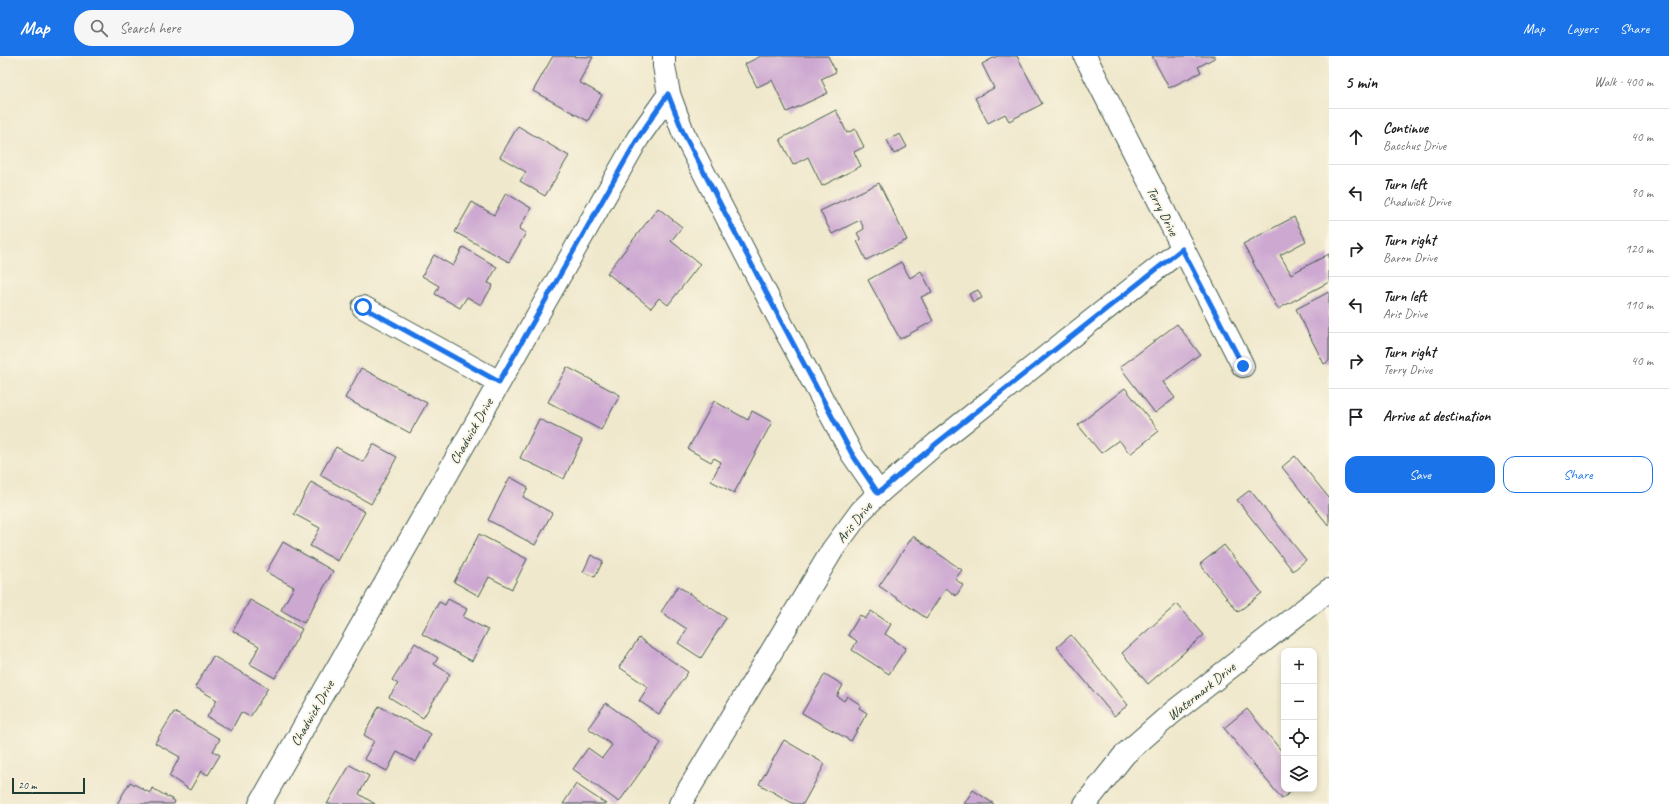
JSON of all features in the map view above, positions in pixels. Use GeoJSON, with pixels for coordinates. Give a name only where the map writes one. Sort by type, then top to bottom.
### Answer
{"type":"FeatureCollection","features":[{"type":"Feature","properties":{"kind":"street"},"geometry":{"type":"LineString","coordinates":[[664,56],[668,94],[683,132],[852,454],[878,493]]}},
{"type":"Feature","properties":{"kind":"street","name":"Terry Drive"},"geometry":{"type":"LineString","coordinates":[[1084,56],[1243,366]]}},
{"type":"Feature","properties":{"kind":"street","name":"Chadwick Drive"},"geometry":{"type":"LineString","coordinates":[[260,804],[638,138],[668,94]]}},
{"type":"Feature","properties":{"kind":"street","name":"Aris Drive"},"geometry":{"type":"LineString","coordinates":[[680,804],[833,549],[861,511],[878,493],[937,443],[1182,249]]}},
{"type":"Feature","properties":{"kind":"street"},"geometry":{"type":"LineString","coordinates":[[363,307],[499,382]]}},
{"type":"Feature","properties":{"kind":"street","name":"Watermark Drive"},"geometry":{"type":"LineString","coordinates":[[1085,804],[1125,754],[1172,712],[1329,590]]}},
{"type":"Feature","properties":{"kind":"building"},"geometry":{"type":"Polygon","coordinates":[[[553,56],[593,57],[579,82],[602,95],[588,121],[533,91],[553,56]]]}},
{"type":"Feature","properties":{"kind":"building"},"geometry":{"type":"Polygon","coordinates":[[[761,56],[828,56],[836,72],[821,79],[828,93],[787,112],[772,80],[757,87],[745,64],[761,56]]]}},
{"type":"Feature","properties":{"kind":"building"},"geometry":{"type":"Polygon","coordinates":[[[997,56],[1017,56],[1042,104],[1009,121],[1005,114],[988,123],[975,98],[994,88],[982,64],[997,56]]]}},
{"type":"Feature","properties":{"kind":"building"},"geometry":{"type":"Polygon","coordinates":[[[1152,56],[1216,57],[1198,67],[1201,72],[1169,88],[1152,56]]]}},
{"type":"Feature","properties":{"kind":"building"},"geometry":{"type":"Polygon","coordinates":[[[836,110],[847,133],[855,129],[864,147],[854,152],[861,166],[822,186],[808,157],[793,165],[780,139],[836,110]]]}},
{"type":"Feature","properties":{"kind":"building"},"geometry":{"type":"Polygon","coordinates":[[[518,126],[569,156],[545,196],[520,181],[526,172],[500,157],[518,126]]]}},
{"type":"Feature","properties":{"kind":"building"},"geometry":{"type":"Polygon","coordinates":[[[900,134],[907,147],[894,154],[887,140],[900,134]]]}},
{"type":"Feature","properties":{"kind":"building"},"geometry":{"type":"Polygon","coordinates":[[[879,183],[907,240],[866,260],[857,241],[861,240],[857,233],[864,229],[860,220],[832,234],[820,211],[879,183]]]}},
{"type":"Feature","properties":{"kind":"building"},"geometry":{"type":"Polygon","coordinates":[[[506,193],[531,208],[519,229],[526,233],[509,262],[455,232],[472,202],[494,215],[506,193]]]}},
{"type":"Feature","properties":{"kind":"building"},"geometry":{"type":"Polygon","coordinates":[[[658,208],[682,227],[671,241],[700,264],[668,305],[659,298],[651,308],[607,273],[658,208]]]}},
{"type":"Feature","properties":{"kind":"building"},"geometry":{"type":"Polygon","coordinates":[[[1294,217],[1306,241],[1280,255],[1291,274],[1329,254],[1329,282],[1278,309],[1243,244],[1294,217]]]}},
{"type":"Feature","properties":{"kind":"building"},"geometry":{"type":"Polygon","coordinates":[[[463,247],[497,267],[488,283],[493,285],[481,305],[467,297],[460,308],[435,294],[439,286],[422,276],[434,255],[453,266],[463,247]]]}},
{"type":"Feature","properties":{"kind":"building"},"geometry":{"type":"Polygon","coordinates":[[[901,262],[910,278],[921,271],[932,292],[921,297],[933,321],[900,339],[868,280],[901,262]]]}},
{"type":"Feature","properties":{"kind":"building"},"geometry":{"type":"Polygon","coordinates":[[[978,290],[982,298],[973,302],[969,294],[978,290]]]}},
{"type":"Feature","properties":{"kind":"building"},"geometry":{"type":"Polygon","coordinates":[[[1329,292],[1329,361],[1324,364],[1296,309],[1329,292]]]}},
{"type":"Feature","properties":{"kind":"building"},"geometry":{"type":"Polygon","coordinates":[[[1177,324],[1200,354],[1163,382],[1175,398],[1155,413],[1120,367],[1177,324]]]}},
{"type":"Feature","properties":{"kind":"building"},"geometry":{"type":"Polygon","coordinates":[[[567,367],[620,395],[601,430],[548,402],[567,367]]]}},
{"type":"Feature","properties":{"kind":"building"},"geometry":{"type":"Polygon","coordinates":[[[361,368],[427,403],[410,433],[345,398],[361,368]]]}},
{"type":"Feature","properties":{"kind":"building"},"geometry":{"type":"Polygon","coordinates":[[[1125,388],[1159,431],[1130,454],[1119,440],[1101,453],[1078,425],[1125,388]]]}},
{"type":"Feature","properties":{"kind":"building"},"geometry":{"type":"Polygon","coordinates":[[[714,401],[748,420],[752,411],[772,422],[734,493],[711,481],[721,462],[714,458],[711,462],[688,449],[714,401]]]}},
{"type":"Feature","properties":{"kind":"building"},"geometry":{"type":"Polygon","coordinates":[[[539,419],[582,440],[564,479],[520,458],[539,419]]]}},
{"type":"Feature","properties":{"kind":"building"},"geometry":{"type":"Polygon","coordinates":[[[373,444],[397,457],[371,504],[320,475],[336,447],[363,462],[373,444]]]}},
{"type":"Feature","properties":{"kind":"building"},"geometry":{"type":"Polygon","coordinates":[[[1295,456],[1329,498],[1329,526],[1282,467],[1295,456]]]}},
{"type":"Feature","properties":{"kind":"building"},"geometry":{"type":"Polygon","coordinates":[[[510,477],[528,487],[523,497],[552,513],[535,545],[488,520],[510,477]]]}},
{"type":"Feature","properties":{"kind":"building"},"geometry":{"type":"Polygon","coordinates":[[[311,482],[365,512],[338,561],[310,546],[320,528],[294,514],[311,482]]]}},
{"type":"Feature","properties":{"kind":"building"},"geometry":{"type":"Polygon","coordinates":[[[1250,490],[1306,560],[1293,571],[1237,500],[1250,490]]]}},
{"type":"Feature","properties":{"kind":"building"},"geometry":{"type":"Polygon","coordinates":[[[479,534],[527,559],[512,589],[489,577],[479,596],[454,582],[479,534]]]}},
{"type":"Feature","properties":{"kind":"building"},"geometry":{"type":"Polygon","coordinates":[[[913,536],[962,570],[955,579],[963,585],[956,596],[946,588],[926,618],[879,586],[913,536]]]}},
{"type":"Feature","properties":{"kind":"building"},"geometry":{"type":"Polygon","coordinates":[[[283,542],[333,571],[304,623],[281,610],[294,587],[266,572],[283,542]]]}},
{"type":"Feature","properties":{"kind":"building"},"geometry":{"type":"Polygon","coordinates":[[[1224,545],[1262,593],[1238,612],[1200,564],[1224,545]]]}},
{"type":"Feature","properties":{"kind":"building"},"geometry":{"type":"Polygon","coordinates":[[[591,555],[603,561],[595,577],[583,572],[591,555]]]}},
{"type":"Feature","properties":{"kind":"building"},"geometry":{"type":"Polygon","coordinates":[[[678,586],[726,618],[701,658],[678,643],[687,629],[661,612],[678,586]]]}},
{"type":"Feature","properties":{"kind":"building"},"geometry":{"type":"Polygon","coordinates":[[[448,599],[467,609],[463,617],[488,630],[472,661],[422,634],[439,602],[445,605],[448,599]]]}},
{"type":"Feature","properties":{"kind":"building"},"geometry":{"type":"Polygon","coordinates":[[[250,600],[302,629],[275,678],[250,664],[259,646],[233,631],[250,600]]]}},
{"type":"Feature","properties":{"kind":"building"},"geometry":{"type":"Polygon","coordinates":[[[1177,604],[1204,635],[1148,684],[1122,653],[1177,604]]]}},
{"type":"Feature","properties":{"kind":"building"},"geometry":{"type":"Polygon","coordinates":[[[871,611],[891,624],[885,634],[906,648],[889,674],[852,650],[857,641],[848,635],[860,615],[865,619],[871,611]]]}},
{"type":"Feature","properties":{"kind":"building"},"geometry":{"type":"Polygon","coordinates":[[[1071,635],[1128,705],[1114,716],[1057,647],[1071,635]]]}},
{"type":"Feature","properties":{"kind":"building"},"geometry":{"type":"Polygon","coordinates":[[[639,638],[688,672],[659,714],[639,701],[648,687],[619,667],[639,638]]]}},
{"type":"Feature","properties":{"kind":"building"},"geometry":{"type":"Polygon","coordinates":[[[415,643],[438,658],[434,664],[450,674],[423,718],[389,697],[398,684],[392,680],[415,643]]]}},
{"type":"Feature","properties":{"kind":"building"},"geometry":{"type":"Polygon","coordinates":[[[213,656],[268,688],[250,717],[241,712],[231,731],[207,717],[217,700],[195,687],[213,656]]]}},
{"type":"Feature","properties":{"kind":"building"},"geometry":{"type":"Polygon","coordinates":[[[825,674],[843,685],[837,696],[844,701],[847,696],[861,705],[859,708],[867,713],[851,741],[802,713],[825,674]]]}},
{"type":"Feature","properties":{"kind":"building"},"geometry":{"type":"Polygon","coordinates":[[[606,703],[661,743],[619,802],[573,769],[588,748],[602,758],[612,745],[588,728],[606,703]]]}},
{"type":"Feature","properties":{"kind":"building"},"geometry":{"type":"Polygon","coordinates":[[[379,706],[431,734],[416,762],[397,752],[387,771],[364,759],[374,741],[364,735],[379,706]]]}},
{"type":"Feature","properties":{"kind":"building"},"geometry":{"type":"Polygon","coordinates":[[[1247,709],[1281,750],[1281,792],[1290,792],[1282,799],[1224,728],[1247,709]]]}},
{"type":"Feature","properties":{"kind":"building"},"geometry":{"type":"Polygon","coordinates":[[[174,712],[220,739],[213,751],[220,755],[208,775],[201,771],[190,790],[169,776],[180,757],[155,743],[174,712]]]}},
{"type":"Feature","properties":{"kind":"building"},"geometry":{"type":"Polygon","coordinates":[[[784,740],[825,764],[803,804],[794,804],[759,784],[784,740]]]}},
{"type":"Feature","properties":{"kind":"building"},"geometry":{"type":"Polygon","coordinates":[[[350,765],[369,776],[359,794],[375,804],[327,804],[350,765]]]}},
{"type":"Feature","properties":{"kind":"building"},"geometry":{"type":"Polygon","coordinates":[[[130,782],[150,793],[152,788],[175,801],[174,804],[117,804],[130,782]]]}},
{"type":"Feature","properties":{"kind":"building"},"geometry":{"type":"Polygon","coordinates":[[[576,784],[606,804],[563,804],[576,784]]]}},
{"type":"Feature","properties":{"kind":"building"},"geometry":{"type":"Polygon","coordinates":[[[973,790],[994,804],[964,804],[973,790]]]}},
{"type":"Feature","properties":{"kind":"route"},"geometry":{"type":"LineString","coordinates":[[363,307],[499,382],[638,138],[668,94],[683,132],[780,319],[852,454],[878,493],[937,443],[1182,249],[1243,366]]}}]}
